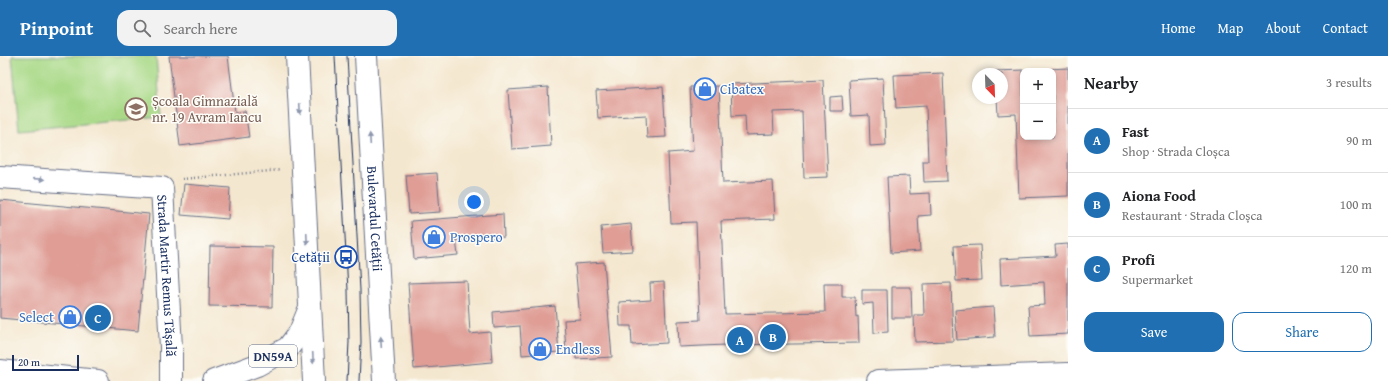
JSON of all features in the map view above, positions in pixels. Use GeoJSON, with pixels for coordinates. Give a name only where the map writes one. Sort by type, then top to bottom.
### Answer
{"type":"FeatureCollection","features":[{"type":"Feature","properties":{"kind":"main road"},"geometry":{"type":"LineString","coordinates":[[297,56],[314,381]]}},
{"type":"Feature","properties":{"kind":"main road","name":"Bulevardul Cetății"},"geometry":{"type":"LineString","coordinates":[[366,56],[384,381]]}},
{"type":"Feature","properties":{"kind":"main road","name":"Strada Martir Remus Tășală"},"geometry":{"type":"LineString","coordinates":[[0,177],[162,188],[171,347],[171,381]]}},
{"type":"Feature","properties":{"kind":"main road","name":"DN59A"},"geometry":{"type":"LineString","coordinates":[[214,381],[257,365],[288,348],[300,332],[311,308]]}},
{"type":"Feature","properties":{"kind":"main road"},"geometry":{"type":"LineString","coordinates":[[0,371],[98,381]]}},
{"type":"Feature","properties":{"kind":"main road"},"geometry":{"type":"LineString","coordinates":[[878,381],[1068,374]]}},
{"type":"Feature","properties":{"kind":"path"},"geometry":{"type":"LineString","coordinates":[[162,188],[179,179],[288,170]]}},
{"type":"Feature","properties":{"kind":"green space"},"geometry":{"type":"Polygon","coordinates":[[[12,56],[156,56],[161,117],[19,130],[12,56]]]}},
{"type":"Feature","properties":{"kind":"building"},"geometry":{"type":"Polygon","coordinates":[[[169,56],[228,56],[235,112],[245,111],[249,137],[180,146],[169,56]]]}},
{"type":"Feature","properties":{"kind":"building"},"geometry":{"type":"Polygon","coordinates":[[[1068,68],[1068,196],[1019,198],[1016,114],[998,115],[997,104],[1008,104],[1008,71],[1020,70],[1020,140],[1056,140],[1056,69],[1068,68]]]}},
{"type":"Feature","properties":{"kind":"building"},"geometry":{"type":"Polygon","coordinates":[[[943,73],[947,181],[924,182],[923,161],[928,161],[926,106],[896,108],[894,75],[943,73]]]}},
{"type":"Feature","properties":{"kind":"building"},"geometry":{"type":"Polygon","coordinates":[[[883,78],[886,145],[870,146],[869,115],[851,116],[849,80],[883,78]]]}},
{"type":"Feature","properties":{"kind":"building"},"geometry":{"type":"Polygon","coordinates":[[[823,80],[828,177],[804,178],[802,111],[773,112],[774,134],[746,135],[745,115],[732,116],[731,84],[823,80]]]}},
{"type":"Feature","properties":{"kind":"building"},"geometry":{"type":"Polygon","coordinates":[[[719,86],[723,183],[773,181],[775,219],[721,221],[725,314],[825,312],[824,284],[842,284],[842,297],[855,297],[856,317],[858,316],[859,343],[679,347],[678,321],[700,320],[696,222],[671,223],[668,153],[693,151],[690,87],[719,86]]]}},
{"type":"Feature","properties":{"kind":"building"},"geometry":{"type":"Polygon","coordinates":[[[548,87],[551,146],[512,149],[508,90],[548,87]]]}},
{"type":"Feature","properties":{"kind":"building"},"geometry":{"type":"Polygon","coordinates":[[[663,87],[666,137],[647,138],[646,115],[598,118],[596,91],[663,87]]]}},
{"type":"Feature","properties":{"kind":"building"},"geometry":{"type":"Polygon","coordinates":[[[842,96],[843,111],[830,111],[830,97],[842,96]]]}},
{"type":"Feature","properties":{"kind":"building"},"geometry":{"type":"Polygon","coordinates":[[[437,173],[440,212],[409,214],[406,175],[437,173]]]}},
{"type":"Feature","properties":{"kind":"building"},"geometry":{"type":"Polygon","coordinates":[[[909,176],[910,194],[930,193],[931,215],[918,216],[920,251],[891,253],[887,177],[909,176]]]}},
{"type":"Feature","properties":{"kind":"building"},"geometry":{"type":"Polygon","coordinates":[[[184,184],[230,188],[228,219],[181,215],[184,184]]]}},
{"type":"Feature","properties":{"kind":"building"},"geometry":{"type":"Polygon","coordinates":[[[0,200],[149,214],[138,331],[0,318],[0,200]]]}},
{"type":"Feature","properties":{"kind":"building","name":"Prospero"},"geometry":{"type":"Polygon","coordinates":[[[503,214],[504,237],[456,240],[458,255],[414,259],[411,221],[503,214]]]}},
{"type":"Feature","properties":{"kind":"building"},"geometry":{"type":"Polygon","coordinates":[[[631,224],[633,251],[603,253],[601,227],[631,224]]]}},
{"type":"Feature","properties":{"kind":"building"},"geometry":{"type":"Polygon","coordinates":[[[1068,244],[1068,334],[1030,336],[1028,306],[1045,305],[1044,282],[1001,285],[1000,259],[1056,256],[1055,245],[1068,244]]]}},
{"type":"Feature","properties":{"kind":"building"},"geometry":{"type":"Polygon","coordinates":[[[980,245],[982,280],[956,281],[954,246],[980,245]]]}},
{"type":"Feature","properties":{"kind":"building"},"geometry":{"type":"Polygon","coordinates":[[[210,246],[273,247],[272,307],[209,306],[210,246]]]}},
{"type":"Feature","properties":{"kind":"building"},"geometry":{"type":"Polygon","coordinates":[[[604,262],[612,357],[576,359],[576,351],[566,352],[564,320],[580,319],[575,264],[604,262]]]}},
{"type":"Feature","properties":{"kind":"building"},"geometry":{"type":"Polygon","coordinates":[[[467,281],[470,334],[490,332],[492,362],[414,369],[408,283],[467,281]]]}},
{"type":"Feature","properties":{"kind":"building"},"geometry":{"type":"Polygon","coordinates":[[[664,282],[667,343],[632,345],[631,326],[620,326],[619,302],[651,300],[650,283],[664,282]]]}},
{"type":"Feature","properties":{"kind":"building"},"geometry":{"type":"Polygon","coordinates":[[[951,283],[953,341],[915,342],[914,315],[924,315],[923,284],[951,283]]]}},
{"type":"Feature","properties":{"kind":"building"},"geometry":{"type":"Polygon","coordinates":[[[892,287],[911,287],[912,318],[892,318],[892,287]]]}},
{"type":"Feature","properties":{"kind":"building"},"geometry":{"type":"Polygon","coordinates":[[[862,290],[887,290],[888,332],[874,333],[873,303],[862,304],[862,290]]]}},
{"type":"Feature","properties":{"kind":"building"},"geometry":{"type":"Polygon","coordinates":[[[555,306],[559,352],[522,355],[520,326],[494,328],[493,312],[555,306]]]}},
{"type":"Feature","properties":{"kind":"building"},"geometry":{"type":"Polygon","coordinates":[[[993,307],[995,337],[957,340],[955,310],[993,307]]]}},
{"type":"Feature","properties":{"kind":"tram line"},"geometry":{"type":"LineString","coordinates":[[335,56],[348,290],[349,342],[347,381]]}},
{"type":"Feature","properties":{"kind":"tram line"},"geometry":{"type":"LineString","coordinates":[[347,56],[360,290],[361,342],[359,381]]}},
{"type":"Feature","properties":{"kind":"place","name":"Cibatex"},"geometry":{"type":"Point","coordinates":[705,89]}},
{"type":"Feature","properties":{"kind":"place","name":"Școala Gimnazială nr. 19 Avram Iancu"},"geometry":{"type":"Point","coordinates":[136,109]}},
{"type":"Feature","properties":{"kind":"place","name":"Prospero"},"geometry":{"type":"Point","coordinates":[434,237]}},
{"type":"Feature","properties":{"kind":"place","name":"Cetății"},"geometry":{"type":"Point","coordinates":[346,257]}},
{"type":"Feature","properties":{"kind":"place","name":"Select"},"geometry":{"type":"Point","coordinates":[70,317]}},
{"type":"Feature","properties":{"kind":"place","name":"Profi"},"geometry":{"type":"Point","coordinates":[98,318]}},
{"type":"Feature","properties":{"kind":"place","name":"Aiona Food"},"geometry":{"type":"Point","coordinates":[773,337]}},
{"type":"Feature","properties":{"kind":"place","name":"Fast"},"geometry":{"type":"Point","coordinates":[740,340]}},
{"type":"Feature","properties":{"kind":"place","name":"Endless"},"geometry":{"type":"Point","coordinates":[540,349]}}]}
